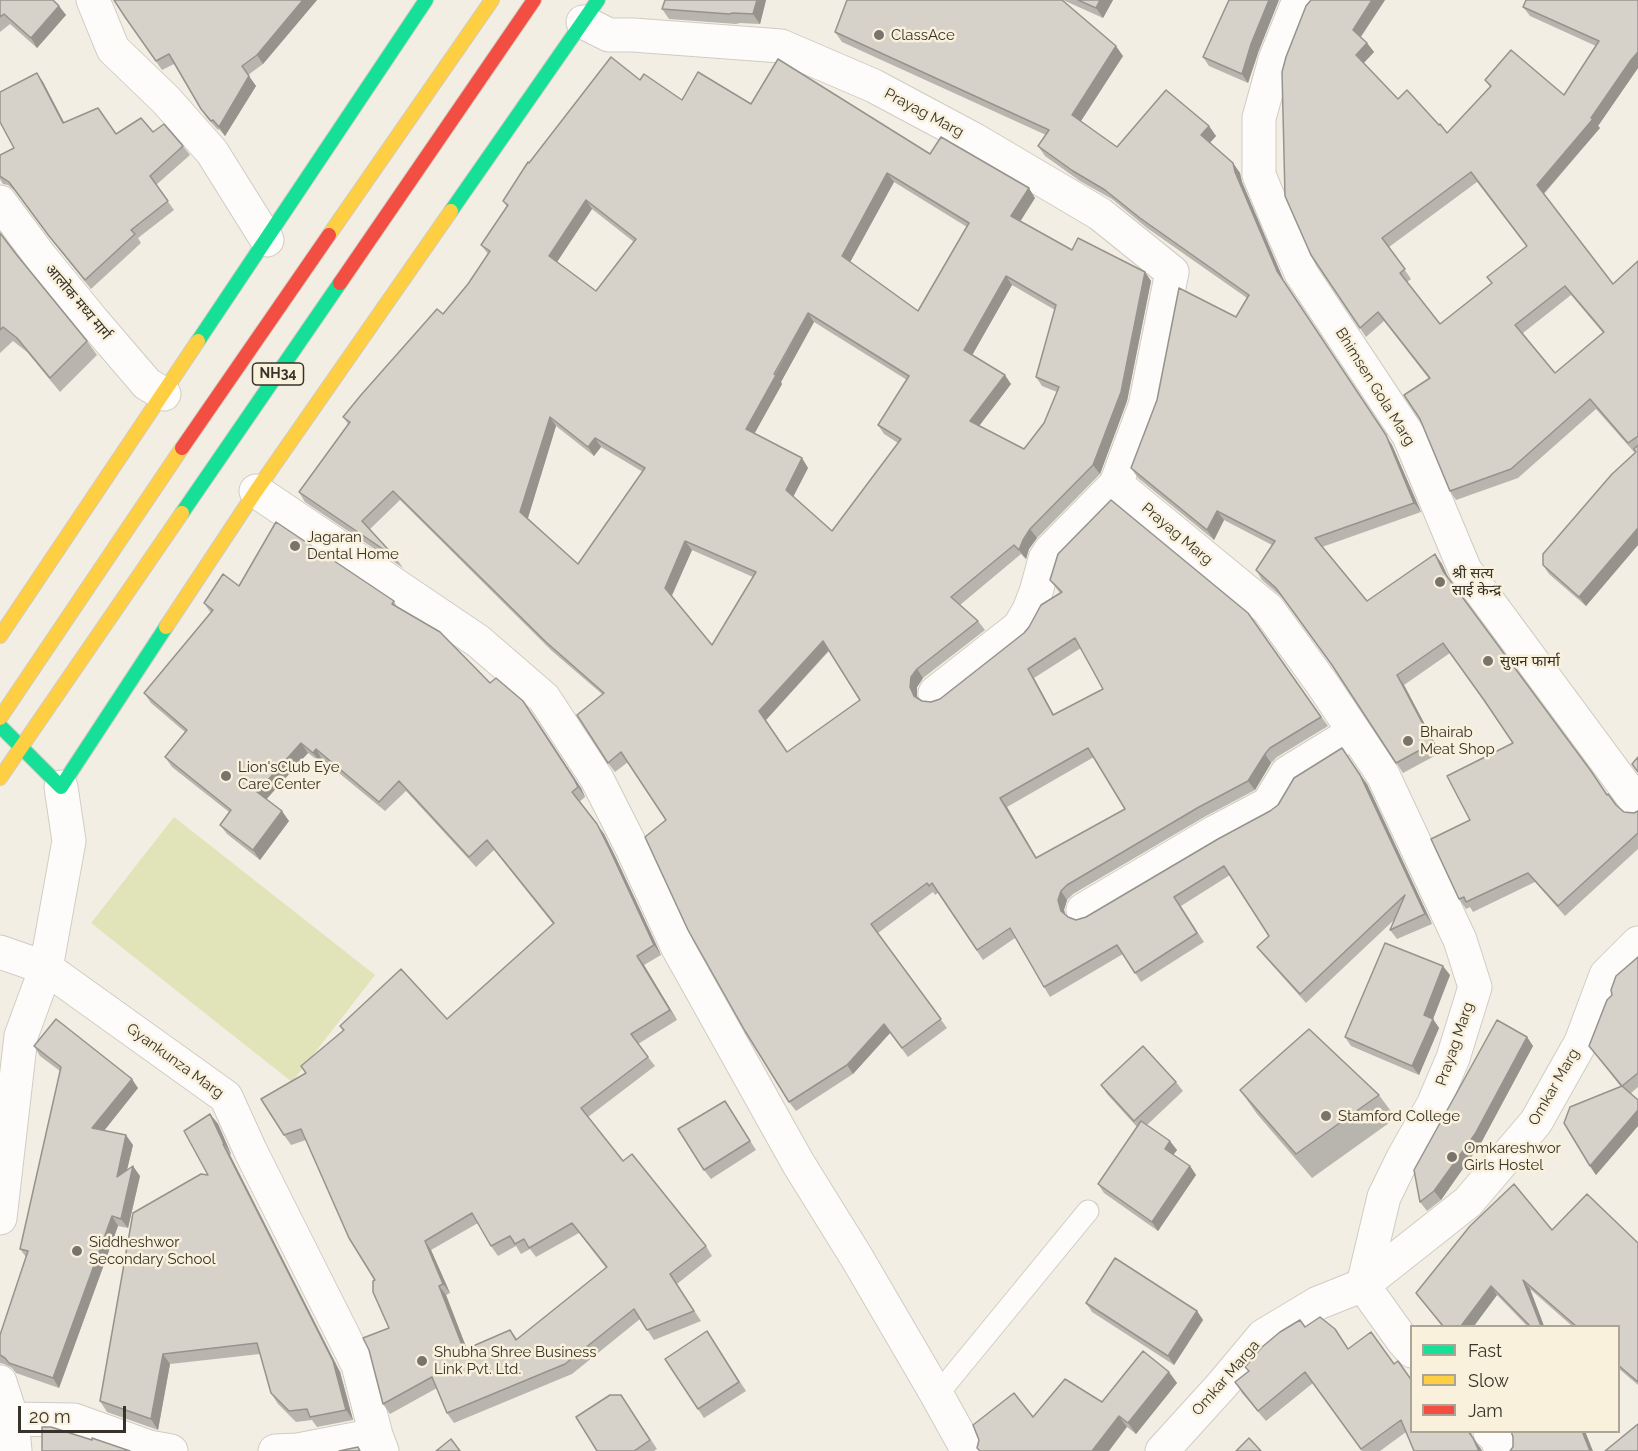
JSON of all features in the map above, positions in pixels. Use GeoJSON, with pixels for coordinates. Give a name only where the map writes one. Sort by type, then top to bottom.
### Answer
{"type":"FeatureCollection","features":[{"type":"Feature","properties":{"kind":"main road"},"geometry":{"type":"LineString","coordinates":[[0,636],[426,0]]}},
{"type":"Feature","properties":{"kind":"main road","name":"NH34"},"geometry":{"type":"LineString","coordinates":[[0,718],[260,334],[492,0]]}},
{"type":"Feature","properties":{"kind":"main road","name":"NH34"},"geometry":{"type":"LineString","coordinates":[[0,778],[534,0]]}},
{"type":"Feature","properties":{"kind":"main road"},"geometry":{"type":"LineString","coordinates":[[0,726],[61,787],[256,491],[591,11]]}},
{"type":"Feature","properties":{"kind":"street"},"geometry":{"type":"LineString","coordinates":[[93,0],[113,50],[166,100],[212,152],[267,240]]}},
{"type":"Feature","properties":{"kind":"street","name":"Bhimsen Gola Marg"},"geometry":{"type":"LineString","coordinates":[[1299,0],[1275,60],[1259,117],[1259,175],[1278,221],[1301,273],[1409,436],[1465,570],[1638,804]]}},
{"type":"Feature","properties":{"kind":"street","name":"Prayag Marg"},"geometry":{"type":"LineString","coordinates":[[591,11],[609,35],[781,46],[874,86],[985,146],[1100,214],[1172,272],[1145,406],[1116,484],[1268,609],[1323,685],[1383,775],[1460,940],[1475,987],[1453,1058],[1432,1105],[1384,1197],[1363,1285]]}},
{"type":"Feature","properties":{"kind":"street","name":"आलोक मध्य मार्ग"},"geometry":{"type":"LineString","coordinates":[[0,202],[93,321],[147,384],[164,394]]}},
{"type":"Feature","properties":{"kind":"street"},"geometry":{"type":"LineString","coordinates":[[935,693],[1019,627],[1029,610],[1045,559],[1050,551],[1116,484]]}},
{"type":"Feature","properties":{"kind":"street"},"geometry":{"type":"LineString","coordinates":[[256,491],[478,641],[544,698],[597,779],[678,948],[798,1163],[857,1258],[968,1451]]}},
{"type":"Feature","properties":{"kind":"street"},"geometry":{"type":"LineString","coordinates":[[1083,910],[1215,832],[1268,804],[1287,773],[1354,732]]}},
{"type":"Feature","properties":{"kind":"street"},"geometry":{"type":"LineString","coordinates":[[0,1218],[21,1036],[46,968],[69,841],[61,787]]}},
{"type":"Feature","properties":{"kind":"street","name":"Omkar Marg"},"geometry":{"type":"LineString","coordinates":[[1363,1285],[1468,1202],[1536,1122],[1581,1042],[1606,975],[1638,943]]}},
{"type":"Feature","properties":{"kind":"street","name":"Gyankunza Marg"},"geometry":{"type":"LineString","coordinates":[[0,952],[46,968],[226,1097],[251,1152],[358,1365],[379,1443]]}},
{"type":"Feature","properties":{"kind":"street"},"geometry":{"type":"LineString","coordinates":[[1363,1285],[1410,1349]]}},
{"type":"Feature","properties":{"kind":"street","name":"Omkar Marga"},"geometry":{"type":"LineString","coordinates":[[1162,1451],[1263,1336],[1318,1303],[1363,1285]]}},
{"type":"Feature","properties":{"kind":"street"},"geometry":{"type":"LineString","coordinates":[[0,1382],[12,1419],[15,1451]]}},
{"type":"Feature","properties":{"kind":"street"},"geometry":{"type":"LineString","coordinates":[[12,1419],[74,1420],[150,1447],[171,1451]]}},
{"type":"Feature","properties":{"kind":"street"},"geometry":{"type":"LineString","coordinates":[[1492,1433],[1497,1438],[1501,1451]]}},
{"type":"Feature","properties":{"kind":"street"},"geometry":{"type":"LineString","coordinates":[[275,1451],[379,1443]]}},
{"type":"Feature","properties":{"kind":"lane"},"geometry":{"type":"LineString","coordinates":[[937,1395],[1088,1211]]}},
{"type":"Feature","properties":{"kind":"green space"},"geometry":{"type":"Polygon","coordinates":[[[174,817],[375,975],[292,1082],[91,923],[174,817]]]}},
{"type":"Feature","properties":{"kind":"building"},"geometry":{"type":"Polygon","coordinates":[[[0,0],[53,0],[59,6],[31,38],[4,14],[0,17],[0,0]]]}},
{"type":"Feature","properties":{"kind":"building"},"geometry":{"type":"Polygon","coordinates":[[[114,0],[303,0],[257,55],[242,66],[249,76],[219,127],[201,109],[169,54],[156,61],[114,0]]]}},
{"type":"Feature","properties":{"kind":"building"},"geometry":{"type":"Polygon","coordinates":[[[665,0],[757,0],[753,14],[729,14],[662,9],[665,0]]]}},
{"type":"Feature","properties":{"kind":"building"},"geometry":{"type":"Polygon","coordinates":[[[847,0],[1062,0],[1116,46],[1072,115],[1117,147],[1166,90],[1209,126],[1201,135],[1233,163],[1277,271],[1386,435],[1414,503],[1315,538],[1367,601],[1435,554],[1443,571],[1607,795],[1624,812],[1638,811],[1638,833],[1558,906],[1528,873],[1466,902],[1464,897],[1459,899],[1431,839],[1470,820],[1447,776],[1513,743],[1443,643],[1397,675],[1433,743],[1396,763],[1332,665],[1276,588],[1256,570],[1275,541],[1217,511],[1207,530],[1131,468],[1157,400],[1179,288],[1236,317],[1249,295],[1140,218],[1105,190],[1038,146],[1049,130],[835,32],[847,0]]]}},
{"type":"Feature","properties":{"kind":"building"},"geometry":{"type":"Polygon","coordinates":[[[1078,0],[1100,0],[1096,8],[1078,0]]]}},
{"type":"Feature","properties":{"kind":"building"},"geometry":{"type":"Polygon","coordinates":[[[1229,0],[1269,0],[1251,44],[1242,74],[1203,57],[1229,0]]]}},
{"type":"Feature","properties":{"kind":"building"},"geometry":{"type":"Polygon","coordinates":[[[1311,0],[1372,0],[1353,30],[1367,43],[1356,55],[1398,99],[1407,90],[1447,133],[1491,86],[1485,80],[1511,50],[1564,95],[1599,41],[1523,7],[1526,0],[1638,0],[1638,52],[1591,118],[1593,119],[1537,185],[1613,284],[1638,261],[1638,436],[1628,443],[1590,399],[1511,469],[1450,491],[1420,419],[1404,395],[1430,378],[1378,312],[1360,328],[1311,255],[1285,196],[1282,72],[1306,6],[1311,0]],[[1471,172],[1382,238],[1405,269],[1400,273],[1440,324],[1492,283],[1487,277],[1527,246],[1471,172]],[[1565,286],[1515,325],[1555,373],[1604,332],[1565,286]]]}},
{"type":"Feature","properties":{"kind":"building"},"geometry":{"type":"Polygon","coordinates":[[[611,57],[640,80],[644,74],[682,100],[698,72],[751,104],[778,59],[930,154],[941,137],[1029,188],[1011,216],[1072,250],[1078,238],[1145,272],[1121,392],[1093,465],[1030,529],[1019,550],[1014,545],[951,597],[978,621],[917,669],[911,677],[910,687],[914,696],[922,701],[931,702],[940,699],[1024,633],[1041,605],[1062,592],[1050,580],[1058,554],[1111,500],[1248,613],[1321,717],[1270,748],[1248,781],[1199,807],[1067,885],[1061,891],[1058,900],[1061,911],[1076,920],[1086,917],[1270,811],[1278,805],[1294,778],[1342,748],[1360,775],[1425,914],[1390,930],[1405,895],[1300,994],[1257,947],[1269,936],[1224,866],[1174,897],[1197,933],[1135,973],[1117,945],[1044,987],[1010,928],[977,950],[932,883],[929,886],[927,883],[871,924],[941,1019],[902,1048],[884,1024],[847,1065],[789,1102],[745,1031],[688,930],[645,837],[666,820],[621,752],[608,763],[577,715],[604,693],[546,642],[393,491],[362,521],[396,558],[299,492],[350,422],[343,417],[437,309],[443,314],[468,284],[490,251],[481,245],[508,205],[503,201],[529,163],[611,57]],[[887,173],[842,256],[918,311],[969,223],[887,173]],[[586,200],[549,256],[596,291],[636,239],[586,200]],[[1006,276],[964,350],[1005,375],[970,421],[1024,449],[1044,423],[1059,387],[1036,377],[1056,305],[1006,276]],[[808,313],[774,374],[776,375],[746,429],[802,458],[786,490],[832,531],[901,439],[878,425],[909,376],[808,313]],[[550,417],[520,512],[578,564],[645,468],[595,438],[588,447],[550,417]],[[685,541],[665,588],[712,645],[756,572],[685,541]],[[1075,638],[1028,669],[1053,715],[1103,689],[1075,638]],[[823,641],[759,711],[787,752],[860,700],[823,641]],[[1088,748],[1000,798],[1036,858],[1125,809],[1088,748]]]}},
{"type":"Feature","properties":{"kind":"building"},"geometry":{"type":"Polygon","coordinates":[[[37,73],[63,123],[98,108],[116,134],[141,118],[153,132],[164,124],[183,146],[150,176],[168,201],[131,230],[135,234],[85,280],[9,182],[0,176],[0,155],[14,148],[0,122],[0,92],[37,73]]]}},
{"type":"Feature","properties":{"kind":"building"},"geometry":{"type":"Polygon","coordinates":[[[0,233],[87,341],[50,378],[17,338],[3,327],[0,330],[0,233]]]}},
{"type":"Feature","properties":{"kind":"building"},"geometry":{"type":"Polygon","coordinates":[[[1638,445],[1638,528],[1579,597],[1543,565],[1543,554],[1612,474],[1636,452],[1634,449],[1638,445]]]}},
{"type":"Feature","properties":{"kind":"building"},"geometry":{"type":"Polygon","coordinates":[[[276,522],[394,601],[392,604],[440,632],[490,683],[496,678],[523,701],[574,779],[578,787],[572,792],[597,824],[654,945],[637,956],[670,1010],[631,1034],[648,1057],[581,1108],[623,1161],[632,1154],[706,1246],[670,1274],[694,1311],[647,1330],[634,1309],[565,1364],[447,1413],[432,1377],[383,1404],[369,1350],[363,1338],[389,1328],[373,1292],[373,1281],[375,1280],[349,1238],[301,1129],[284,1135],[261,1099],[306,1073],[301,1066],[344,1030],[340,1026],[401,969],[447,1019],[554,923],[487,840],[469,857],[399,781],[379,802],[316,749],[313,753],[301,743],[257,792],[282,811],[253,850],[220,825],[231,810],[165,757],[187,730],[144,693],[213,610],[204,603],[223,574],[239,586],[276,522]],[[472,1213],[425,1241],[443,1284],[439,1286],[464,1350],[510,1330],[516,1340],[607,1267],[572,1223],[529,1248],[524,1239],[515,1244],[510,1236],[491,1246],[472,1213]]]}},
{"type":"Feature","properties":{"kind":"building"},"geometry":{"type":"Polygon","coordinates":[[[1638,757],[1638,772],[1632,764],[1638,757]]]}},
{"type":"Feature","properties":{"kind":"building"},"geometry":{"type":"Polygon","coordinates":[[[1385,943],[1443,966],[1424,1015],[1433,1019],[1412,1066],[1345,1037],[1385,943]]]}},
{"type":"Feature","properties":{"kind":"building"},"geometry":{"type":"Polygon","coordinates":[[[1638,957],[1638,1073],[1622,1086],[1589,1046],[1607,1000],[1612,995],[1611,990],[1616,976],[1638,957]]]}},
{"type":"Feature","properties":{"kind":"building"},"geometry":{"type":"Polygon","coordinates":[[[56,1019],[132,1079],[92,1128],[126,1135],[117,1177],[133,1166],[121,1219],[112,1216],[53,1378],[9,1363],[0,1355],[0,1335],[28,1251],[20,1249],[61,1067],[34,1046],[56,1019]]]}},
{"type":"Feature","properties":{"kind":"building"},"geometry":{"type":"Polygon","coordinates":[[[1497,1020],[1527,1037],[1475,1134],[1434,1191],[1420,1202],[1414,1170],[1497,1020]]]}},
{"type":"Feature","properties":{"kind":"building","name":"Stamford College"},"geometry":{"type":"Polygon","coordinates":[[[1309,1029],[1379,1095],[1296,1154],[1240,1090],[1309,1029]]]}},
{"type":"Feature","properties":{"kind":"building"},"geometry":{"type":"Polygon","coordinates":[[[1143,1046],[1176,1082],[1134,1121],[1101,1085],[1143,1046]]]}},
{"type":"Feature","properties":{"kind":"building"},"geometry":{"type":"Polygon","coordinates":[[[1622,1086],[1638,1100],[1638,1110],[1590,1166],[1564,1123],[1570,1107],[1622,1086]]]}},
{"type":"Feature","properties":{"kind":"building"},"geometry":{"type":"Polygon","coordinates":[[[725,1101],[750,1141],[704,1170],[678,1129],[725,1101]]]}},
{"type":"Feature","properties":{"kind":"building"},"geometry":{"type":"Polygon","coordinates":[[[210,1114],[333,1361],[346,1410],[310,1417],[307,1409],[289,1411],[271,1393],[257,1343],[163,1354],[151,1419],[100,1401],[133,1213],[201,1174],[208,1175],[184,1131],[210,1114]]]}},
{"type":"Feature","properties":{"kind":"building"},"geometry":{"type":"Polygon","coordinates":[[[1141,1121],[1170,1141],[1165,1149],[1190,1166],[1152,1222],[1098,1184],[1141,1121]]]}},
{"type":"Feature","properties":{"kind":"building"},"geometry":{"type":"Polygon","coordinates":[[[1514,1184],[1552,1230],[1587,1194],[1638,1243],[1638,1382],[1620,1367],[1620,1325],[1575,1325],[1523,1280],[1541,1325],[1529,1325],[1491,1286],[1462,1325],[1442,1325],[1416,1293],[1470,1226],[1514,1184]]]}},
{"type":"Feature","properties":{"kind":"building"},"geometry":{"type":"Polygon","coordinates":[[[1115,1258],[1197,1311],[1168,1356],[1086,1303],[1115,1258]]]}},
{"type":"Feature","properties":{"kind":"building"},"geometry":{"type":"Polygon","coordinates":[[[1320,1317],[1335,1329],[1348,1349],[1371,1332],[1394,1364],[1398,1361],[1410,1378],[1410,1433],[1469,1433],[1479,1451],[1414,1451],[1401,1420],[1361,1449],[1305,1372],[1258,1411],[1235,1382],[1249,1371],[1245,1367],[1262,1347],[1280,1332],[1300,1320],[1305,1327],[1320,1317]]]}},
{"type":"Feature","properties":{"kind":"building"},"geometry":{"type":"Polygon","coordinates":[[[707,1331],[739,1382],[698,1409],[665,1359],[707,1331]]]}},
{"type":"Feature","properties":{"kind":"building"},"geometry":{"type":"Polygon","coordinates":[[[1143,1351],[1169,1372],[1128,1423],[1119,1416],[1092,1451],[980,1451],[977,1448],[979,1440],[973,1425],[1014,1393],[1033,1417],[1065,1379],[1102,1402],[1143,1351]]]}},
{"type":"Feature","properties":{"kind":"building"},"geometry":{"type":"Polygon","coordinates":[[[610,1395],[621,1395],[650,1440],[634,1451],[597,1451],[576,1417],[610,1395]]]}},
{"type":"Feature","properties":{"kind":"building"},"geometry":{"type":"Polygon","coordinates":[[[1638,1424],[1638,1451],[1605,1451],[1638,1424]]]}},
{"type":"Feature","properties":{"kind":"building"},"geometry":{"type":"Polygon","coordinates":[[[42,1427],[51,1427],[92,1440],[92,1438],[130,1451],[42,1451],[42,1427]]]}},
{"type":"Feature","properties":{"kind":"building"},"geometry":{"type":"Polygon","coordinates":[[[1512,1433],[1583,1433],[1590,1451],[1510,1451],[1513,1447],[1512,1433]]]}},
{"type":"Feature","properties":{"kind":"building"},"geometry":{"type":"Polygon","coordinates":[[[1249,1438],[1261,1451],[1236,1451],[1249,1438]]]}},
{"type":"Feature","properties":{"kind":"building"},"geometry":{"type":"Polygon","coordinates":[[[451,1439],[460,1451],[436,1451],[451,1439]]]}},
{"type":"Feature","properties":{"kind":"building"},"geometry":{"type":"Polygon","coordinates":[[[358,1447],[360,1451],[339,1451],[358,1447]]]}},
{"type":"Feature","properties":{"kind":"traffic: fast"},"geometry":{"type":"LineString","coordinates":[[198,341],[426,0]]}},
{"type":"Feature","properties":{"kind":"traffic: fast"},"geometry":{"type":"LineString","coordinates":[[451,211],[598,0]]}},
{"type":"Feature","properties":{"kind":"traffic: fast"},"geometry":{"type":"LineString","coordinates":[[182,513],[340,283]]}},
{"type":"Feature","properties":{"kind":"traffic: fast"},"geometry":{"type":"LineString","coordinates":[[0,726],[61,787],[166,627]]}},
{"type":"Feature","properties":{"kind":"traffic: slow"},"geometry":{"type":"LineString","coordinates":[[329,235],[492,0]]}},
{"type":"Feature","properties":{"kind":"traffic: slow"},"geometry":{"type":"LineString","coordinates":[[166,627],[256,491],[451,211]]}},
{"type":"Feature","properties":{"kind":"traffic: slow"},"geometry":{"type":"LineString","coordinates":[[0,636],[198,341]]}},
{"type":"Feature","properties":{"kind":"traffic: slow"},"geometry":{"type":"LineString","coordinates":[[0,718],[182,448]]}},
{"type":"Feature","properties":{"kind":"traffic: slow"},"geometry":{"type":"LineString","coordinates":[[0,778],[182,513]]}},
{"type":"Feature","properties":{"kind":"traffic: jam"},"geometry":{"type":"LineString","coordinates":[[340,283],[534,0]]}},
{"type":"Feature","properties":{"kind":"traffic: jam"},"geometry":{"type":"LineString","coordinates":[[182,448],[329,235]]}},
{"type":"Feature","properties":{"kind":"place","name":"ClassAce"},"geometry":{"type":"Point","coordinates":[879,35]}},
{"type":"Feature","properties":{"kind":"place","name":"Jagaran Dental Home"},"geometry":{"type":"Point","coordinates":[295,546]}},
{"type":"Feature","properties":{"kind":"place","name":"श्री सत्य साई केन्द्र"},"geometry":{"type":"Point","coordinates":[1440,582]}},
{"type":"Feature","properties":{"kind":"place","name":"सुधन फार्मा"},"geometry":{"type":"Point","coordinates":[1488,661]}},
{"type":"Feature","properties":{"kind":"place","name":"Bhairab Meat Shop"},"geometry":{"type":"Point","coordinates":[1408,741]}},
{"type":"Feature","properties":{"kind":"place","name":"Lion'sClub Eye Care Center"},"geometry":{"type":"Point","coordinates":[226,776]}},
{"type":"Feature","properties":{"kind":"place","name":"Stamford College"},"geometry":{"type":"Point","coordinates":[1326,1116]}},
{"type":"Feature","properties":{"kind":"place","name":"Omkareshwor Girls Hostel"},"geometry":{"type":"Point","coordinates":[1452,1157]}},
{"type":"Feature","properties":{"kind":"place","name":"Siddheshwor Secondary School"},"geometry":{"type":"Point","coordinates":[77,1251]}},
{"type":"Feature","properties":{"kind":"place","name":"Shubha Shree Business Link Pvt. Ltd."},"geometry":{"type":"Point","coordinates":[422,1361]}}]}
